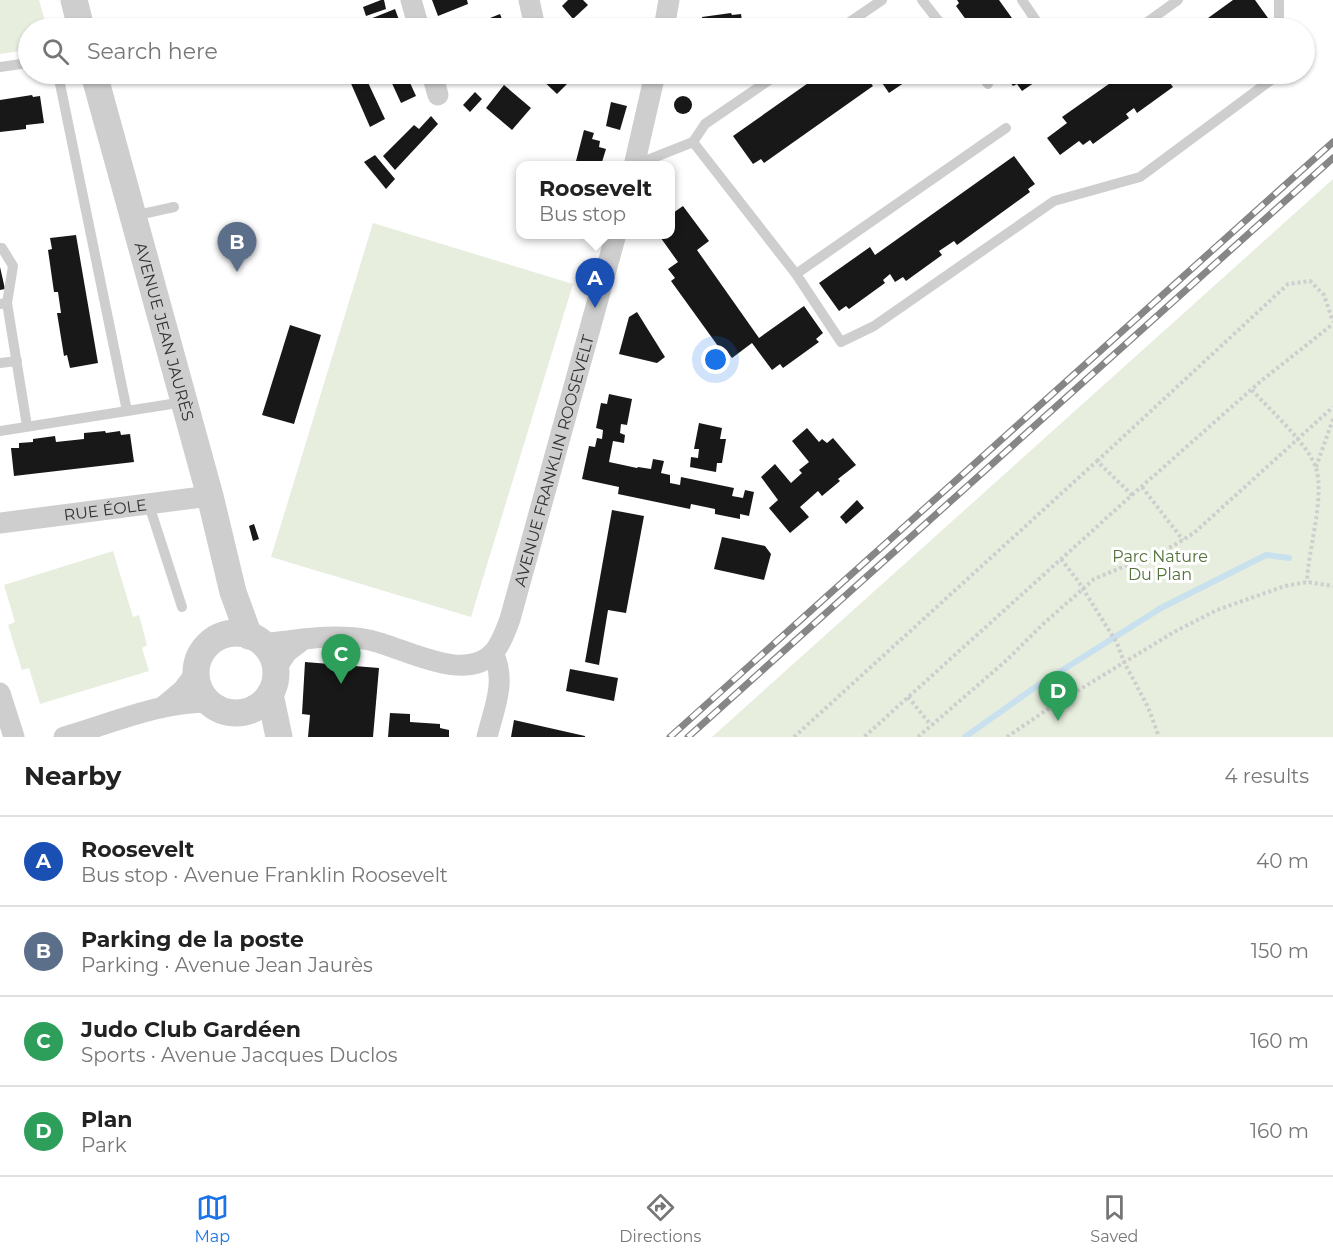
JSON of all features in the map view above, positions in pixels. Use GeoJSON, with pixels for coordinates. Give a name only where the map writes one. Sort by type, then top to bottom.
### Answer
{"type":"FeatureCollection","features":[{"type":"Feature","properties":{"kind":"street"},"geometry":{"type":"LineString","coordinates":[[74,0],[78,18]]}},
{"type":"Feature","properties":{"kind":"street"},"geometry":{"type":"LineString","coordinates":[[411,0],[416,18]]}},
{"type":"Feature","properties":{"kind":"street"},"geometry":{"type":"LineString","coordinates":[[666,18],[669,0]]}},
{"type":"Feature","properties":{"kind":"street","name":"AVENUE JEAN JAURÈS"},"geometry":{"type":"LineString","coordinates":[[97,84],[210,496],[233,592],[256,640]]}},
{"type":"Feature","properties":{"kind":"street"},"geometry":{"type":"LineString","coordinates":[[435,84],[438,95]]}},
{"type":"Feature","properties":{"kind":"street"},"geometry":{"type":"LineString","coordinates":[[635,161],[653,84]]}},
{"type":"Feature","properties":{"kind":"street","name":"AVENUE FRANKLIN ROOSEVELT"},"geometry":{"type":"LineString","coordinates":[[493,653],[510,619],[615,239]]}},
{"type":"Feature","properties":{"kind":"street","name":"RUE ÉOLE"},"geometry":{"type":"LineString","coordinates":[[0,523],[210,496]]}},
{"type":"Feature","properties":{"kind":"street","name":"AVENUE JEAN JAURÈS"},"geometry":{"type":"LineString","coordinates":[[220,637],[228,616],[233,592]]}},
{"type":"Feature","properties":{"kind":"street"},"geometry":{"type":"LineString","coordinates":[[256,640],[272,655],[276,668],[275,681],[270,694],[263,703],[253,709],[242,712],[224,711],[209,702],[202,694],[196,673],[203,651],[210,643],[230,634],[256,640],[345,637],[369,640],[447,665],[464,667],[493,653],[500,668],[500,680],[487,737]]}},
{"type":"Feature","properties":{"kind":"street"},"geometry":{"type":"LineString","coordinates":[[276,668],[287,652],[304,638]]}},
{"type":"Feature","properties":{"kind":"street"},"geometry":{"type":"LineString","coordinates":[[165,705],[183,690],[196,673]]}},
{"type":"Feature","properties":{"kind":"street"},"geometry":{"type":"LineString","coordinates":[[0,693],[14,737]]}},
{"type":"Feature","properties":{"kind":"street"},"geometry":{"type":"LineString","coordinates":[[270,694],[279,737]]}},
{"type":"Feature","properties":{"kind":"street"},"geometry":{"type":"LineString","coordinates":[[64,737],[165,705],[209,702]]}},
{"type":"Feature","properties":{"kind":"street"},"geometry":{"type":"LineString","coordinates":[[242,712],[254,723],[262,737]]}},
{"type":"Feature","properties":{"kind":"lane"},"geometry":{"type":"LineString","coordinates":[[856,18],[882,0]]}},
{"type":"Feature","properties":{"kind":"lane"},"geometry":{"type":"LineString","coordinates":[[922,0],[936,18]]}},
{"type":"Feature","properties":{"kind":"lane"},"geometry":{"type":"LineString","coordinates":[[1022,0],[1034,18]]}},
{"type":"Feature","properties":{"kind":"lane"},"geometry":{"type":"LineString","coordinates":[[1152,18],[1178,0]]}},
{"type":"Feature","properties":{"kind":"lane"},"geometry":{"type":"LineString","coordinates":[[1279,0],[1279,18]]}},
{"type":"Feature","properties":{"kind":"lane"},"geometry":{"type":"LineString","coordinates":[[0,67],[18,64]]}},
{"type":"Feature","properties":{"kind":"lane"},"geometry":{"type":"LineString","coordinates":[[60,84],[127,411]]}},
{"type":"Feature","properties":{"kind":"lane"},"geometry":{"type":"LineString","coordinates":[[644,161],[693,142],[705,124],[763,84]]}},
{"type":"Feature","properties":{"kind":"lane"},"geometry":{"type":"LineString","coordinates":[[693,142],[796,274],[842,342],[874,326],[1054,201],[1140,177],[1266,84]]}},
{"type":"Feature","properties":{"kind":"lane"},"geometry":{"type":"LineString","coordinates":[[796,274],[1006,128]]}},
{"type":"Feature","properties":{"kind":"lane"},"geometry":{"type":"LineString","coordinates":[[133,216],[174,207]]}},
{"type":"Feature","properties":{"kind":"lane"},"geometry":{"type":"LineString","coordinates":[[0,248],[13,266],[4,303],[17,361],[27,426]]}},
{"type":"Feature","properties":{"kind":"lane"},"geometry":{"type":"LineString","coordinates":[[0,363],[17,361]]}},
{"type":"Feature","properties":{"kind":"lane"},"geometry":{"type":"LineString","coordinates":[[0,431],[184,402]]}},
{"type":"Feature","properties":{"kind":"lane"},"geometry":{"type":"LineString","coordinates":[[149,505],[182,607]]}},
{"type":"Feature","properties":{"kind":"path"},"geometry":{"type":"LineString","coordinates":[[794,737],[1288,284],[1311,281],[1324,295],[1333,323],[1132,495],[864,737]]}},
{"type":"Feature","properties":{"kind":"path"},"geometry":{"type":"LineString","coordinates":[[1252,390],[1297,440],[1316,468]]}},
{"type":"Feature","properties":{"kind":"path"},"geometry":{"type":"LineString","coordinates":[[918,737],[1008,660],[1041,626],[1094,579],[1173,546],[1194,534],[1333,407]]}},
{"type":"Feature","properties":{"kind":"path"},"geometry":{"type":"LineString","coordinates":[[1307,582],[1316,514],[1316,468],[1333,420]]}},
{"type":"Feature","properties":{"kind":"path"},"geometry":{"type":"LineString","coordinates":[[1097,461],[1132,495]]}},
{"type":"Feature","properties":{"kind":"path"},"geometry":{"type":"LineString","coordinates":[[1142,487],[1183,540]]}},
{"type":"Feature","properties":{"kind":"path"},"geometry":{"type":"LineString","coordinates":[[1061,559],[1117,643],[1124,662],[1148,707],[1159,737]]}},
{"type":"Feature","properties":{"kind":"path"},"geometry":{"type":"LineString","coordinates":[[1007,737],[1124,662],[1217,610],[1286,586],[1307,582],[1333,586]]}},
{"type":"Feature","properties":{"kind":"path"},"geometry":{"type":"LineString","coordinates":[[908,697],[932,725]]}},
{"type":"Feature","properties":{"kind":"green space"},"geometry":{"type":"Polygon","coordinates":[[[0,0],[39,0],[44,18],[18,18],[18,51],[0,54],[0,0]]]}},
{"type":"Feature","properties":{"kind":"green space","name":"Parc Nature Du Plan"},"geometry":{"type":"Polygon","coordinates":[[[1333,179],[1333,737],[712,737],[1333,179]]]}},
{"type":"Feature","properties":{"kind":"green space"},"geometry":{"type":"Polygon","coordinates":[[[373,223],[573,284],[471,617],[271,557],[373,223]]]}},
{"type":"Feature","properties":{"kind":"green space"},"geometry":{"type":"Polygon","coordinates":[[[113,551],[133,617],[139,615],[147,645],[142,648],[149,671],[40,704],[29,668],[22,670],[8,625],[15,622],[4,585],[113,551]]]}},
{"type":"Feature","properties":{"kind":"building"},"geometry":{"type":"Polygon","coordinates":[[[384,0],[386,9],[366,16],[363,7],[384,0]]]}},
{"type":"Feature","properties":{"kind":"building"},"geometry":{"type":"Polygon","coordinates":[[[432,0],[467,0],[468,4],[438,16],[432,0]]]}},
{"type":"Feature","properties":{"kind":"building"},"geometry":{"type":"Polygon","coordinates":[[[568,0],[583,0],[588,5],[574,18],[562,6],[568,0]]]}},
{"type":"Feature","properties":{"kind":"building"},"geometry":{"type":"Polygon","coordinates":[[[957,0],[999,0],[1012,18],[965,18],[956,6],[959,3],[957,0]]]}},
{"type":"Feature","properties":{"kind":"building"},"geometry":{"type":"Polygon","coordinates":[[[1233,0],[1255,0],[1268,18],[1208,18],[1233,0]]]}},
{"type":"Feature","properties":{"kind":"building"},"geometry":{"type":"Polygon","coordinates":[[[395,9],[398,18],[372,18],[395,9]]]}},
{"type":"Feature","properties":{"kind":"building"},"geometry":{"type":"Polygon","coordinates":[[[731,13],[732,15],[741,14],[742,18],[702,18],[731,13]]]}},
{"type":"Feature","properties":{"kind":"building"},"geometry":{"type":"Polygon","coordinates":[[[500,14],[502,18],[490,18],[500,14]]]}},
{"type":"Feature","properties":{"kind":"building"},"geometry":{"type":"Polygon","coordinates":[[[351,84],[369,84],[385,119],[370,127],[351,84]]]}},
{"type":"Feature","properties":{"kind":"building"},"geometry":{"type":"Polygon","coordinates":[[[392,84],[411,84],[416,96],[401,103],[392,84]]]}},
{"type":"Feature","properties":{"kind":"building"},"geometry":{"type":"Polygon","coordinates":[[[546,84],[567,84],[557,94],[546,84]]]}},
{"type":"Feature","properties":{"kind":"building"},"geometry":{"type":"Polygon","coordinates":[[[807,84],[872,84],[873,86],[764,163],[761,159],[753,164],[733,136],[807,84]]]}},
{"type":"Feature","properties":{"kind":"building"},"geometry":{"type":"Polygon","coordinates":[[[883,84],[902,84],[889,93],[883,84]]]}},
{"type":"Feature","properties":{"kind":"building"},"geometry":{"type":"Polygon","coordinates":[[[1017,84],[1032,84],[1022,91],[1017,84]]]}},
{"type":"Feature","properties":{"kind":"building"},"geometry":{"type":"Polygon","coordinates":[[[1109,84],[1171,84],[1173,87],[1137,113],[1134,108],[1126,114],[1129,118],[1093,144],[1090,140],[1083,145],[1079,141],[1060,155],[1047,138],[1067,123],[1062,117],[1109,84]]]}},
{"type":"Feature","properties":{"kind":"building"},"geometry":{"type":"Polygon","coordinates":[[[504,85],[531,108],[512,130],[486,108],[504,85]]]}},
{"type":"Feature","properties":{"kind":"building"},"geometry":{"type":"Polygon","coordinates":[[[475,92],[482,99],[470,112],[463,105],[475,92]]]}},
{"type":"Feature","properties":{"kind":"building"},"geometry":{"type":"Polygon","coordinates":[[[32,95],[33,97],[40,96],[44,123],[26,125],[26,129],[0,132],[0,100],[32,95]]]}},
{"type":"Feature","properties":{"kind":"building"},"geometry":{"type":"Polygon","coordinates":[[[679,96],[687,96],[692,101],[690,112],[679,114],[674,109],[674,101],[679,96]]]}},
{"type":"Feature","properties":{"kind":"building"},"geometry":{"type":"Polygon","coordinates":[[[611,102],[627,106],[620,130],[606,126],[611,102]]]}},
{"type":"Feature","properties":{"kind":"building"},"geometry":{"type":"Polygon","coordinates":[[[431,116],[438,124],[395,170],[383,156],[414,125],[419,129],[431,116]]]}},
{"type":"Feature","properties":{"kind":"building"},"geometry":{"type":"Polygon","coordinates":[[[584,130],[594,133],[592,139],[600,141],[599,147],[606,149],[602,161],[576,161],[584,130]]]}},
{"type":"Feature","properties":{"kind":"building"},"geometry":{"type":"Polygon","coordinates":[[[375,155],[395,179],[386,189],[364,162],[375,155]]]}},
{"type":"Feature","properties":{"kind":"building"},"geometry":{"type":"Polygon","coordinates":[[[1014,156],[1035,184],[1028,189],[1030,192],[957,245],[954,241],[939,251],[942,255],[906,281],[903,277],[895,282],[890,274],[883,280],[885,283],[849,309],[846,306],[839,311],[819,283],[870,247],[875,255],[1014,156]]]}},
{"type":"Feature","properties":{"kind":"building"},"geometry":{"type":"Polygon","coordinates":[[[683,206],[709,241],[697,250],[759,338],[804,306],[823,333],[816,339],[819,342],[783,368],[780,364],[772,370],[752,343],[732,358],[726,350],[723,353],[671,281],[675,278],[668,269],[678,262],[662,239],[675,239],[675,212],[683,206]]]}},
{"type":"Feature","properties":{"kind":"building"},"geometry":{"type":"Polygon","coordinates":[[[76,235],[98,363],[70,368],[67,355],[64,356],[57,313],[61,313],[58,292],[54,292],[48,250],[52,249],[50,238],[76,235]]]}},
{"type":"Feature","properties":{"kind":"building"},"geometry":{"type":"Polygon","coordinates":[[[0,267],[5,289],[0,290],[0,267]]]}},
{"type":"Feature","properties":{"kind":"building"},"geometry":{"type":"Polygon","coordinates":[[[637,312],[665,357],[657,363],[619,354],[629,317],[637,312]]]}},
{"type":"Feature","properties":{"kind":"building"},"geometry":{"type":"Polygon","coordinates":[[[290,325],[321,335],[294,424],[262,415],[290,325]]]}},
{"type":"Feature","properties":{"kind":"building"},"geometry":{"type":"Polygon","coordinates":[[[609,394],[632,399],[627,425],[621,424],[620,433],[625,435],[624,443],[613,441],[609,462],[651,469],[653,459],[664,461],[661,473],[670,475],[670,483],[680,485],[681,477],[734,488],[732,496],[743,498],[745,490],[754,492],[749,516],[740,514],[740,519],[715,514],[715,509],[691,504],[690,509],[618,494],[619,487],[582,479],[589,446],[595,447],[597,438],[602,439],[603,430],[596,428],[601,403],[607,404],[609,394]]]}},
{"type":"Feature","properties":{"kind":"building"},"geometry":{"type":"Polygon","coordinates":[[[699,423],[722,428],[720,439],[726,439],[722,463],[717,463],[716,472],[690,467],[691,457],[698,458],[699,449],[694,449],[699,423]]]}},
{"type":"Feature","properties":{"kind":"building"},"geometry":{"type":"Polygon","coordinates":[[[807,428],[819,442],[822,439],[827,443],[833,438],[856,465],[822,496],[818,491],[800,507],[809,517],[790,533],[769,508],[778,500],[761,477],[775,464],[791,483],[802,473],[799,470],[809,462],[792,441],[807,428]]]}},
{"type":"Feature","properties":{"kind":"building"},"geometry":{"type":"Polygon","coordinates":[[[105,431],[106,433],[120,431],[121,435],[130,434],[134,462],[14,476],[11,448],[19,448],[19,443],[55,436],[56,442],[84,439],[84,433],[105,431]]]}},
{"type":"Feature","properties":{"kind":"building"},"geometry":{"type":"Polygon","coordinates":[[[857,500],[864,508],[846,524],[840,517],[857,500]]]}},
{"type":"Feature","properties":{"kind":"building"},"geometry":{"type":"Polygon","coordinates":[[[612,510],[644,516],[626,613],[608,610],[599,665],[585,662],[612,510]]]}},
{"type":"Feature","properties":{"kind":"building"},"geometry":{"type":"Polygon","coordinates":[[[254,524],[259,539],[253,541],[249,526],[254,524]]]}},
{"type":"Feature","properties":{"kind":"building"},"geometry":{"type":"Polygon","coordinates":[[[722,537],[765,546],[771,554],[764,580],[714,569],[722,537]]]}},
{"type":"Feature","properties":{"kind":"building"},"geometry":{"type":"Polygon","coordinates":[[[305,662],[379,668],[373,737],[308,737],[310,715],[302,714],[305,662]]]}},
{"type":"Feature","properties":{"kind":"building"},"geometry":{"type":"Polygon","coordinates":[[[570,669],[618,678],[614,701],[566,691],[570,669]]]}},
{"type":"Feature","properties":{"kind":"building"},"geometry":{"type":"Polygon","coordinates":[[[390,713],[410,714],[410,722],[440,724],[440,728],[449,730],[449,737],[388,737],[390,713]]]}},
{"type":"Feature","properties":{"kind":"building"},"geometry":{"type":"Polygon","coordinates":[[[514,720],[585,736],[585,737],[511,737],[514,720]]]}},
{"type":"Feature","properties":{"kind":"waterway"},"geometry":{"type":"LineString","coordinates":[[965,737],[1034,688],[1161,608],[1266,555],[1289,558]]}},
{"type":"Feature","properties":{"kind":"railway"},"geometry":{"type":"LineString","coordinates":[[670,737],[1333,142]]}},
{"type":"Feature","properties":{"kind":"railway"},"geometry":{"type":"LineString","coordinates":[[688,737],[1333,158]]}},
{"type":"Feature","properties":{"kind":"place","name":"Parking de la poste"},"geometry":{"type":"Point","coordinates":[237,272]}},
{"type":"Feature","properties":{"kind":"place","name":"Roosevelt"},"geometry":{"type":"Point","coordinates":[595,308]}},
{"type":"Feature","properties":{"kind":"place","name":"Judo Club Gardéen"},"geometry":{"type":"Point","coordinates":[341,684]}},
{"type":"Feature","properties":{"kind":"place","name":"Plan"},"geometry":{"type":"Point","coordinates":[1058,721]}}]}
